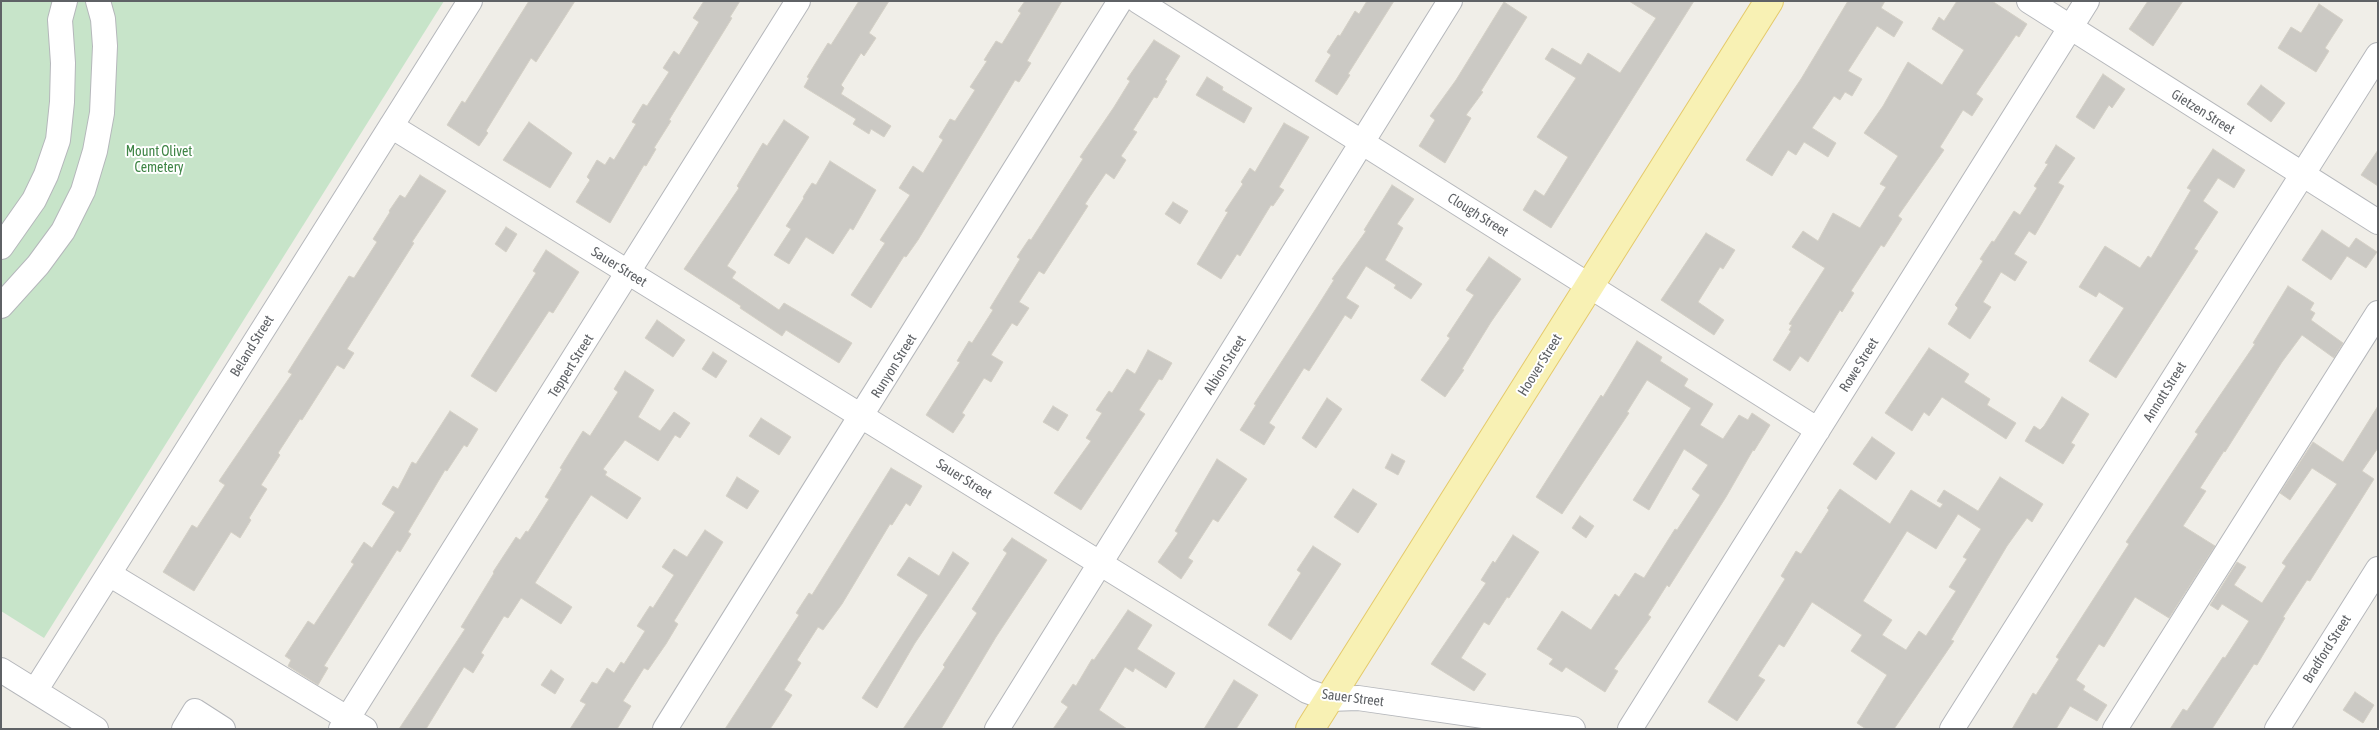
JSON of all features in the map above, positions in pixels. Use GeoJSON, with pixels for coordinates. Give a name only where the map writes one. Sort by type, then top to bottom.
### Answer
{"type":"FeatureCollection","features":[{"type":"Feature","properties":{"kind":"main road","name":"Hoover Street"},"geometry":{"type":"LineString","coordinates":[[1310,729],[1769,1]]}},
{"type":"Feature","properties":{"kind":"street"},"geometry":{"type":"LineString","coordinates":[[1,247],[34,200],[46,175],[58,140],[62,102],[63,62],[60,20],[65,1]]}},
{"type":"Feature","properties":{"kind":"street"},"geometry":{"type":"LineString","coordinates":[[1,306],[38,266],[63,231],[83,191],[95,150],[102,113],[105,46],[103,19],[98,1]]}},
{"type":"Feature","properties":{"kind":"street","name":"Beland Street"},"geometry":{"type":"LineString","coordinates":[[35,691],[470,1]]}},
{"type":"Feature","properties":{"kind":"street","name":"Teppert Street"},"geometry":{"type":"LineString","coordinates":[[352,725],[798,1]]}},
{"type":"Feature","properties":{"kind":"street","name":"Runyon Street"},"geometry":{"type":"LineString","coordinates":[[665,729],[1120,1]]}},
{"type":"Feature","properties":{"kind":"street","name":"Clough Street"},"geometry":{"type":"LineString","coordinates":[[1138,1],[1818,430]]}},
{"type":"Feature","properties":{"kind":"street","name":"Albion Street"},"geometry":{"type":"LineString","coordinates":[[998,729],[1450,1]]}},
{"type":"Feature","properties":{"kind":"street","name":"Gietzen Street"},"geometry":{"type":"LineString","coordinates":[[2029,1],[2378,222]]}},
{"type":"Feature","properties":{"kind":"street","name":"Rowe Street"},"geometry":{"type":"LineString","coordinates":[[1630,729],[2087,1]]}},
{"type":"Feature","properties":{"kind":"street","name":"Annott Street"},"geometry":{"type":"LineString","coordinates":[[1952,729],[2378,55]]}},
{"type":"Feature","properties":{"kind":"street","name":"Sauer Street"},"geometry":{"type":"LineString","coordinates":[[391,126],[1307,691],[1329,699],[1358,698],[1573,729]]}},
{"type":"Feature","properties":{"kind":"street"},"geometry":{"type":"LineString","coordinates":[[2115,729],[2378,313]]}},
{"type":"Feature","properties":{"kind":"street","name":"Bradford Street"},"geometry":{"type":"LineString","coordinates":[[2277,729],[2378,569]]}},
{"type":"Feature","properties":{"kind":"street"},"geometry":{"type":"LineString","coordinates":[[109,574],[352,725]]}},
{"type":"Feature","properties":{"kind":"street"},"geometry":{"type":"LineString","coordinates":[[1,670],[96,729]]}},
{"type":"Feature","properties":{"kind":"street"},"geometry":{"type":"LineString","coordinates":[[184,729],[195,711],[223,729]]}},
{"type":"Feature","properties":{"kind":"green space","name":"Mount Olivet Cemetery"},"geometry":{"type":"Polygon","coordinates":[[[1,1],[444,1],[44,638],[1,611],[1,1]]]}},
{"type":"Feature","properties":{"kind":"building"},"geometry":{"type":"Polygon","coordinates":[[[529,1],[575,1],[536,62],[531,58],[486,131],[488,133],[479,146],[447,125],[462,101],[465,103],[529,1]]]}},
{"type":"Feature","properties":{"kind":"building"},"geometry":{"type":"Polygon","coordinates":[[[704,1],[740,1],[730,17],[732,18],[669,120],[671,121],[654,148],[656,149],[646,166],[644,165],[610,223],[576,202],[590,180],[587,177],[597,160],[605,165],[610,157],[614,160],[636,124],[632,122],[643,104],[647,106],[669,72],[663,68],[674,51],[679,55],[699,22],[693,18],[704,1]]]}},
{"type":"Feature","properties":{"kind":"building"},"geometry":{"type":"Polygon","coordinates":[[[859,1],[889,1],[869,33],[876,38],[864,56],[861,53],[841,85],[844,88],[841,94],[891,126],[884,137],[871,129],[869,134],[853,124],[856,119],[804,87],[809,78],[807,77],[828,43],[831,45],[859,1]]]}},
{"type":"Feature","properties":{"kind":"building"},"geometry":{"type":"Polygon","coordinates":[[[1025,1],[1062,1],[1027,61],[1031,63],[1019,82],[1015,80],[918,240],[906,257],[904,256],[871,308],[851,295],[885,243],[880,240],[910,195],[899,188],[913,166],[923,173],[943,140],[939,137],[950,119],[955,121],[975,90],[970,87],[987,61],[984,60],[996,41],[1002,44],[1021,13],[1018,11],[1025,1]]]}},
{"type":"Feature","properties":{"kind":"building"},"geometry":{"type":"Polygon","coordinates":[[[1367,1],[1394,1],[1337,95],[1315,81],[1331,55],[1327,52],[1338,35],[1340,36],[1355,11],[1359,14],[1367,1]]]}},
{"type":"Feature","properties":{"kind":"building"},"geometry":{"type":"Polygon","coordinates":[[[1629,1],[1694,1],[1551,228],[1523,210],[1535,190],[1544,196],[1568,157],[1537,137],[1576,78],[1545,59],[1552,48],[1581,65],[1588,53],[1620,73],[1656,18],[1629,1]]]}},
{"type":"Feature","properties":{"kind":"building"},"geometry":{"type":"Polygon","coordinates":[[[1848,1],[1885,1],[1881,8],[1903,22],[1894,37],[1877,26],[1848,71],[1862,79],[1852,96],[1845,92],[1840,100],[1834,96],[1812,128],[1836,143],[1828,157],[1804,142],[1796,155],[1788,150],[1772,176],[1746,160],[1801,79],[1848,1]]]}},
{"type":"Feature","properties":{"kind":"building"},"geometry":{"type":"Polygon","coordinates":[[[1957,1],[1992,1],[2027,24],[2019,37],[2016,35],[1976,94],[1983,99],[1972,116],[1963,110],[1940,147],[1944,150],[1898,216],[1902,219],[1884,247],[1881,245],[1851,291],[1854,293],[1842,312],[1840,310],[1808,362],[1800,356],[1790,371],[1773,360],[1791,331],[1789,330],[1792,325],[1789,324],[1825,268],[1792,247],[1803,231],[1818,241],[1833,213],[1860,228],[1886,187],[1880,184],[1898,156],[1864,133],[1883,106],[1908,62],[1942,85],[1964,50],[1932,29],[1939,17],[1944,21],[1957,1]]]}},
{"type":"Feature","properties":{"kind":"building"},"geometry":{"type":"Polygon","coordinates":[[[2148,1],[2183,1],[2153,46],[2129,29],[2148,1]]]}},
{"type":"Feature","properties":{"kind":"building"},"geometry":{"type":"Polygon","coordinates":[[[1504,2],[1527,17],[1481,91],[1483,92],[1466,115],[1471,118],[1445,163],[1419,146],[1435,120],[1430,116],[1456,80],[1504,2]]]}},
{"type":"Feature","properties":{"kind":"building"},"geometry":{"type":"Polygon","coordinates":[[[2319,4],[2343,20],[2325,48],[2329,51],[2316,72],[2278,48],[2291,27],[2301,33],[2319,4]]]}},
{"type":"Feature","properties":{"kind":"building"},"geometry":{"type":"Polygon","coordinates":[[[1154,40],[1180,56],[1165,80],[1167,81],[1157,98],[1154,97],[1133,130],[1137,132],[1121,156],[1126,160],[1114,179],[1106,173],[1085,204],[1088,206],[1044,274],[1039,271],[1019,302],[1029,308],[1017,326],[1012,323],[991,355],[1003,362],[991,382],[984,378],[962,413],[965,415],[953,433],[926,415],[960,362],[957,361],[969,341],[972,343],[993,310],[990,308],[1020,259],[1017,257],[1029,239],[1031,240],[1083,159],[1080,157],[1114,107],[1130,81],[1127,79],[1154,40]]]}},
{"type":"Feature","properties":{"kind":"building"},"geometry":{"type":"Polygon","coordinates":[[[2103,74],[2125,89],[2112,108],[2109,105],[2094,129],[2076,117],[2103,74]]]}},
{"type":"Feature","properties":{"kind":"building"},"geometry":{"type":"Polygon","coordinates":[[[1207,77],[1223,87],[1222,90],[1252,108],[1244,123],[1196,95],[1207,77]]]}},
{"type":"Feature","properties":{"kind":"building"},"geometry":{"type":"Polygon","coordinates":[[[2261,85],[2285,103],[2271,122],[2247,104],[2261,85]]]}},
{"type":"Feature","properties":{"kind":"building"},"geometry":{"type":"Polygon","coordinates":[[[784,120],[809,137],[727,266],[736,272],[732,278],[779,310],[784,303],[852,343],[839,363],[786,330],[782,336],[740,308],[741,306],[684,269],[739,188],[737,186],[763,143],[767,146],[784,120]]]}},
{"type":"Feature","properties":{"kind":"building"},"geometry":{"type":"Polygon","coordinates":[[[529,122],[572,153],[550,188],[503,160],[529,122]]]}},
{"type":"Feature","properties":{"kind":"building"},"geometry":{"type":"Polygon","coordinates":[[[1284,123],[1309,137],[1279,187],[1284,190],[1273,206],[1271,205],[1240,256],[1237,254],[1221,279],[1197,264],[1228,212],[1225,211],[1243,184],[1241,182],[1250,168],[1255,172],[1284,123]]]}},
{"type":"Feature","properties":{"kind":"building"},"geometry":{"type":"Polygon","coordinates":[[[2056,145],[2075,158],[2058,183],[2064,186],[2035,235],[2029,231],[2014,254],[2027,262],[2015,281],[2001,272],[1983,302],[1991,307],[1970,339],[1948,324],[1958,308],[1955,305],[1983,261],[1980,259],[1992,241],[1994,242],[2014,211],[2020,215],[2037,188],[2034,186],[2048,164],[2045,163],[2056,145]]]}},
{"type":"Feature","properties":{"kind":"building"},"geometry":{"type":"Polygon","coordinates":[[[2213,149],[2245,170],[2234,188],[2218,178],[2203,201],[2218,212],[2194,249],[2198,251],[2116,378],[2089,361],[2124,308],[2099,292],[2096,297],[2079,287],[2105,246],[2140,268],[2148,256],[2151,258],[2191,190],[2187,188],[2213,149]]]}},
{"type":"Feature","properties":{"kind":"building"},"geometry":{"type":"Polygon","coordinates":[[[2378,150],[2378,186],[2361,175],[2378,150]]]}},
{"type":"Feature","properties":{"kind":"building"},"geometry":{"type":"Polygon","coordinates":[[[830,161],[876,190],[853,230],[850,228],[833,254],[806,237],[789,264],[774,255],[791,229],[786,226],[803,197],[812,183],[816,185],[830,161]]]}},
{"type":"Feature","properties":{"kind":"building"},"geometry":{"type":"Polygon","coordinates":[[[420,175],[446,191],[412,242],[414,243],[347,349],[354,353],[344,369],[337,365],[302,420],[300,419],[278,453],[280,455],[261,485],[267,489],[249,518],[251,520],[240,538],[231,532],[194,591],[163,572],[192,525],[197,528],[225,485],[219,481],[292,374],[288,372],[349,276],[354,278],[377,242],[373,239],[389,211],[400,195],[405,198],[420,175]]]}},
{"type":"Feature","properties":{"kind":"building"},"geometry":{"type":"Polygon","coordinates":[[[1392,185],[1414,199],[1397,224],[1403,228],[1385,260],[1422,284],[1411,299],[1394,288],[1396,285],[1366,266],[1346,298],[1359,306],[1351,319],[1345,315],[1309,371],[1304,368],[1269,423],[1275,427],[1264,445],[1240,430],[1256,405],[1254,404],[1334,280],[1332,279],[1366,231],[1364,230],[1392,185]]]}},
{"type":"Feature","properties":{"kind":"building"},"geometry":{"type":"Polygon","coordinates":[[[1173,202],[1188,211],[1180,224],[1165,214],[1173,202]]]}},
{"type":"Feature","properties":{"kind":"building"},"geometry":{"type":"Polygon","coordinates":[[[506,227],[517,234],[506,252],[495,244],[506,227]]]}},
{"type":"Feature","properties":{"kind":"building"},"geometry":{"type":"Polygon","coordinates":[[[2322,230],[2349,248],[2356,238],[2377,252],[2366,268],[2347,256],[2331,280],[2302,260],[2322,230]]]}},
{"type":"Feature","properties":{"kind":"building"},"geometry":{"type":"Polygon","coordinates":[[[1706,233],[1735,250],[1723,269],[1720,267],[1698,302],[1724,320],[1714,335],[1661,300],[1706,233]]]}},
{"type":"Feature","properties":{"kind":"building"},"geometry":{"type":"Polygon","coordinates":[[[546,250],[579,272],[553,313],[549,311],[496,392],[471,376],[536,273],[533,271],[546,250]]]}},
{"type":"Feature","properties":{"kind":"building"},"geometry":{"type":"Polygon","coordinates":[[[1489,257],[1521,279],[1491,322],[1462,369],[1464,370],[1445,397],[1421,380],[1450,338],[1447,336],[1474,295],[1466,290],[1489,257]]]}},
{"type":"Feature","properties":{"kind":"building"},"geometry":{"type":"Polygon","coordinates":[[[2288,286],[2314,303],[2310,310],[2315,313],[2311,320],[2343,343],[2334,358],[2302,335],[2282,362],[2200,488],[2206,491],[2183,526],[2215,546],[2169,618],[2135,597],[2104,647],[2099,644],[2076,680],[2085,686],[2083,690],[2107,705],[2097,721],[2070,706],[2056,729],[2012,729],[2033,693],[2036,695],[2059,659],[2056,657],[2129,544],[2126,542],[2198,434],[2195,432],[2255,344],[2253,343],[2288,286]]]}},
{"type":"Feature","properties":{"kind":"building"},"geometry":{"type":"Polygon","coordinates":[[[657,320],[685,340],[673,357],[645,338],[657,320]]]}},
{"type":"Feature","properties":{"kind":"building"},"geometry":{"type":"Polygon","coordinates":[[[1637,341],[1662,357],[1660,361],[1688,379],[1684,386],[1713,404],[1700,425],[1723,439],[1739,415],[1748,420],[1752,413],[1770,425],[1669,587],[1667,585],[1648,615],[1651,617],[1614,669],[1618,671],[1605,692],[1566,667],[1562,672],[1549,664],[1553,659],[1537,649],[1562,611],[1591,630],[1615,594],[1619,597],[1635,573],[1644,578],[1675,529],[1677,530],[1700,495],[1692,489],[1708,465],[1684,449],[1649,510],[1633,500],[1691,408],[1647,380],[1627,412],[1629,413],[1562,514],[1536,497],[1601,395],[1603,397],[1637,341]]]}},
{"type":"Feature","properties":{"kind":"building"},"geometry":{"type":"Polygon","coordinates":[[[1929,348],[1969,374],[1964,382],[1990,399],[1987,405],[2016,423],[2006,439],[1942,397],[1929,416],[1924,412],[1912,431],[1885,413],[1929,348]]]}},
{"type":"Feature","properties":{"kind":"building"},"geometry":{"type":"Polygon","coordinates":[[[1148,350],[1172,363],[1162,380],[1159,379],[1139,410],[1145,414],[1081,510],[1054,493],[1091,441],[1086,438],[1102,413],[1096,410],[1109,391],[1112,393],[1127,369],[1135,374],[1148,350]]]}},
{"type":"Feature","properties":{"kind":"building"},"geometry":{"type":"Polygon","coordinates":[[[713,352],[727,361],[716,378],[702,369],[713,352]]]}},
{"type":"Feature","properties":{"kind":"building"},"geometry":{"type":"Polygon","coordinates":[[[625,371],[654,390],[638,417],[660,431],[674,412],[690,423],[680,438],[675,435],[658,461],[625,440],[603,469],[607,472],[605,475],[641,498],[627,519],[591,495],[572,524],[535,583],[572,607],[561,624],[521,598],[508,618],[504,616],[481,653],[484,655],[473,673],[464,667],[426,729],[399,729],[465,629],[461,627],[493,572],[516,537],[520,540],[526,531],[528,532],[549,499],[545,497],[583,431],[590,436],[618,392],[614,389],[625,371]]]}},
{"type":"Feature","properties":{"kind":"building"},"geometry":{"type":"Polygon","coordinates":[[[2062,397],[2089,414],[2071,443],[2075,445],[2063,464],[2025,441],[2034,426],[2040,430],[2044,426],[2062,397]]]}},
{"type":"Feature","properties":{"kind":"building"},"geometry":{"type":"Polygon","coordinates":[[[1327,398],[1342,409],[1316,448],[1302,438],[1327,398]]]}},
{"type":"Feature","properties":{"kind":"building"},"geometry":{"type":"Polygon","coordinates":[[[1053,406],[1068,415],[1058,431],[1043,422],[1053,406]]]}},
{"type":"Feature","properties":{"kind":"building"},"geometry":{"type":"Polygon","coordinates":[[[2378,406],[2378,448],[2362,471],[2374,479],[2310,581],[2307,580],[2283,617],[2285,618],[2257,665],[2254,664],[2212,729],[2170,729],[2183,709],[2187,711],[2249,621],[2222,604],[2218,610],[2210,605],[2237,562],[2246,567],[2234,585],[2262,603],[2286,566],[2282,563],[2337,484],[2312,468],[2290,500],[2280,493],[2313,442],[2343,462],[2378,406]]]}},
{"type":"Feature","properties":{"kind":"building"},"geometry":{"type":"Polygon","coordinates":[[[450,411],[478,429],[467,447],[464,445],[447,471],[445,470],[408,532],[411,534],[400,552],[397,550],[324,666],[328,668],[318,685],[288,666],[291,660],[285,656],[308,621],[314,625],[354,564],[351,562],[364,542],[372,548],[395,512],[382,504],[393,486],[398,489],[412,462],[416,464],[450,411]]]}},
{"type":"Feature","properties":{"kind":"building"},"geometry":{"type":"Polygon","coordinates":[[[761,418],[791,437],[779,455],[749,436],[761,418]]]}},
{"type":"Feature","properties":{"kind":"building"},"geometry":{"type":"Polygon","coordinates":[[[1872,437],[1895,453],[1876,480],[1853,464],[1872,437]]]}},
{"type":"Feature","properties":{"kind":"building"},"geometry":{"type":"Polygon","coordinates":[[[1392,454],[1405,461],[1398,475],[1385,468],[1392,454]]]}},
{"type":"Feature","properties":{"kind":"building"},"geometry":{"type":"Polygon","coordinates":[[[1217,459],[1247,479],[1218,522],[1213,519],[1188,558],[1193,561],[1181,579],[1158,562],[1178,533],[1175,531],[1217,459]]]}},
{"type":"Feature","properties":{"kind":"building"},"geometry":{"type":"Polygon","coordinates":[[[891,468],[922,486],[910,506],[906,503],[892,525],[890,524],[842,604],[823,630],[818,627],[797,660],[801,663],[784,690],[792,695],[780,714],[770,729],[725,729],[799,615],[796,613],[809,593],[812,595],[891,468]]]}},
{"type":"Feature","properties":{"kind":"building"},"geometry":{"type":"Polygon","coordinates":[[[737,477],[759,491],[747,509],[726,496],[737,477]]]}},
{"type":"Feature","properties":{"kind":"building"},"geometry":{"type":"Polygon","coordinates":[[[2000,477],[2043,504],[2032,522],[2027,518],[2007,546],[1951,640],[1954,641],[1894,729],[1866,729],[1857,723],[1887,675],[1851,651],[1862,635],[1812,602],[1784,647],[1779,644],[1758,676],[1765,680],[1737,721],[1708,702],[1785,579],[1781,576],[1796,551],[1801,554],[1840,489],[1890,524],[1911,490],[1940,508],[1943,504],[1937,501],[1944,490],[1978,511],[2000,477]],[[1958,514],[1936,549],[1907,531],[1863,601],[1892,620],[1882,635],[1906,650],[1919,631],[1926,636],[1956,591],[1949,587],[1967,559],[1963,557],[1981,529],[1958,514]]]}},
{"type":"Feature","properties":{"kind":"building"},"geometry":{"type":"Polygon","coordinates":[[[1353,489],[1377,504],[1358,533],[1334,517],[1353,489]]]}},
{"type":"Feature","properties":{"kind":"building"},"geometry":{"type":"Polygon","coordinates":[[[1580,516],[1594,526],[1586,538],[1572,528],[1580,516]]]}},
{"type":"Feature","properties":{"kind":"building"},"geometry":{"type":"Polygon","coordinates":[[[705,530],[723,542],[674,621],[678,624],[666,644],[648,670],[644,668],[623,701],[631,706],[617,729],[570,729],[586,704],[580,701],[592,682],[597,684],[607,668],[614,673],[621,662],[624,664],[645,631],[637,626],[650,606],[653,608],[674,575],[662,567],[674,549],[687,557],[705,530]]]}},
{"type":"Feature","properties":{"kind":"building"},"geometry":{"type":"Polygon","coordinates":[[[1513,535],[1539,552],[1509,598],[1507,597],[1489,625],[1484,622],[1461,658],[1486,674],[1474,691],[1431,664],[1486,583],[1481,580],[1493,561],[1495,563],[1513,535]]]}},
{"type":"Feature","properties":{"kind":"building"},"geometry":{"type":"Polygon","coordinates":[[[1012,538],[1047,560],[996,637],[941,729],[903,729],[945,667],[943,665],[977,613],[972,609],[1007,553],[1003,550],[1012,538]]]}},
{"type":"Feature","properties":{"kind":"building"},"geometry":{"type":"Polygon","coordinates":[[[1313,546],[1341,564],[1291,640],[1268,625],[1301,573],[1297,570],[1313,546]]]}},
{"type":"Feature","properties":{"kind":"building"},"geometry":{"type":"Polygon","coordinates":[[[953,552],[969,563],[915,643],[877,708],[862,698],[928,595],[897,575],[909,557],[939,576],[953,552]]]}},
{"type":"Feature","properties":{"kind":"building"},"geometry":{"type":"Polygon","coordinates":[[[1128,610],[1152,625],[1137,649],[1175,673],[1166,688],[1135,668],[1133,672],[1125,667],[1099,710],[1127,729],[1053,729],[1068,707],[1061,702],[1073,684],[1076,686],[1092,659],[1094,660],[1128,610]]]}},
{"type":"Feature","properties":{"kind":"building"},"geometry":{"type":"Polygon","coordinates":[[[551,670],[564,679],[555,694],[541,685],[551,670]]]}},
{"type":"Feature","properties":{"kind":"building"},"geometry":{"type":"Polygon","coordinates":[[[1234,680],[1258,695],[1236,729],[1204,729],[1234,680]]]}},
{"type":"Feature","properties":{"kind":"building"},"geometry":{"type":"Polygon","coordinates":[[[2355,692],[2374,705],[2363,723],[2343,710],[2355,692]]]}}]}
